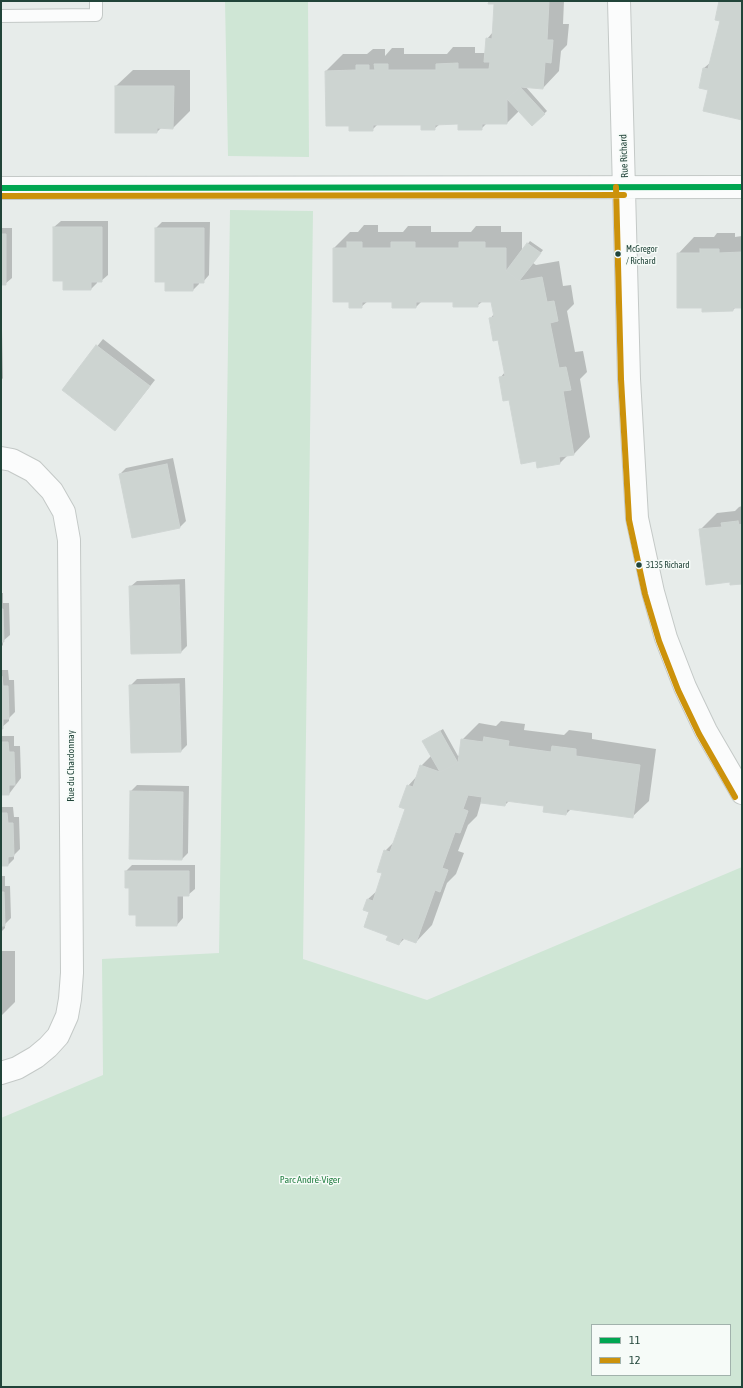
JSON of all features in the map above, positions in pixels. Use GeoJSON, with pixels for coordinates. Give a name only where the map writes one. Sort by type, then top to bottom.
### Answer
{"type":"FeatureCollection","features":[{"type":"Feature","properties":{"kind":"street","name":"Rue Richard"},"geometry":{"type":"LineString","coordinates":[[619,1],[629,380],[637,518],[653,592],[666,638],[685,687],[706,731],[742,793]]}},
{"type":"Feature","properties":{"kind":"street"},"geometry":{"type":"LineString","coordinates":[[1,188],[742,187]]}},
{"type":"Feature","properties":{"kind":"street","name":"Rue du Chardonnay"},"geometry":{"type":"LineString","coordinates":[[1,458],[12,460],[33,471],[52,491],[64,512],[69,540],[72,965],[70,999],[67,1016],[58,1036],[36,1057],[17,1068],[1,1073]]}},
{"type":"Feature","properties":{"kind":"lane"},"geometry":{"type":"LineString","coordinates":[[1,16],[96,15],[96,1]]}},
{"type":"Feature","properties":{"kind":"green space"},"geometry":{"type":"Polygon","coordinates":[[[225,1],[308,1],[309,157],[228,156],[225,1]]]}},
{"type":"Feature","properties":{"kind":"green space","name":"Parc André-Viger"},"geometry":{"type":"Polygon","coordinates":[[[230,210],[313,211],[303,959],[427,1000],[742,867],[742,1387],[1,1387],[1,1118],[103,1075],[102,959],[219,953],[230,210]]]}},
{"type":"Feature","properties":{"kind":"building"},"geometry":{"type":"Polygon","coordinates":[[[489,1],[549,1],[547,40],[553,40],[551,63],[545,62],[543,89],[520,87],[507,99],[507,124],[482,124],[482,130],[458,130],[458,124],[435,125],[435,130],[421,130],[421,125],[373,125],[373,131],[349,131],[349,126],[326,126],[325,71],[356,70],[356,65],[369,65],[369,70],[375,70],[374,64],[388,64],[388,70],[436,70],[436,64],[458,63],[458,69],[489,69],[490,62],[484,62],[486,38],[492,39],[494,4],[488,4],[489,1]]]}},
{"type":"Feature","properties":{"kind":"building"},"geometry":{"type":"Polygon","coordinates":[[[719,1],[742,1],[742,120],[703,111],[708,90],[699,88],[703,68],[708,69],[720,21],[715,20],[719,1]]]}},
{"type":"Feature","properties":{"kind":"building"},"geometry":{"type":"Polygon","coordinates":[[[115,86],[174,86],[173,129],[157,128],[157,133],[115,133],[115,86]]]}},
{"type":"Feature","properties":{"kind":"building"},"geometry":{"type":"Polygon","coordinates":[[[520,87],[545,114],[532,126],[507,99],[520,87]]]}},
{"type":"Feature","properties":{"kind":"building"},"geometry":{"type":"Polygon","coordinates":[[[53,227],[102,227],[102,282],[91,282],[91,290],[63,290],[63,281],[53,281],[53,227]]]}},
{"type":"Feature","properties":{"kind":"building"},"geometry":{"type":"Polygon","coordinates":[[[155,228],[204,228],[204,283],[193,283],[193,291],[165,291],[165,282],[155,282],[155,228]]]}},
{"type":"Feature","properties":{"kind":"building"},"geometry":{"type":"Polygon","coordinates":[[[1,234],[6,234],[6,285],[1,285],[1,234]]]}},
{"type":"Feature","properties":{"kind":"building"},"geometry":{"type":"Polygon","coordinates":[[[347,242],[362,242],[362,248],[391,248],[391,242],[415,242],[415,248],[459,248],[459,242],[485,242],[485,248],[506,248],[506,271],[519,281],[542,277],[547,302],[554,301],[558,321],[550,323],[559,368],[566,367],[571,390],[563,391],[574,455],[559,457],[560,464],[537,468],[536,461],[521,464],[509,400],[503,401],[499,377],[505,376],[498,340],[493,341],[489,318],[494,317],[491,302],[478,302],[478,307],[453,307],[453,302],[416,302],[416,308],[392,308],[392,302],[362,302],[362,308],[349,308],[349,302],[333,302],[333,248],[347,248],[347,242]]]}},
{"type":"Feature","properties":{"kind":"building"},"geometry":{"type":"Polygon","coordinates":[[[527,243],[541,253],[519,281],[506,271],[527,243]]]}},
{"type":"Feature","properties":{"kind":"building"},"geometry":{"type":"Polygon","coordinates":[[[700,249],[719,249],[719,253],[742,252],[742,308],[733,308],[733,311],[702,312],[702,308],[677,308],[677,253],[700,253],[700,249]]]}},
{"type":"Feature","properties":{"kind":"building"},"geometry":{"type":"Polygon","coordinates":[[[96,345],[150,386],[115,431],[62,390],[96,345]]]}},
{"type":"Feature","properties":{"kind":"building"},"geometry":{"type":"Polygon","coordinates":[[[167,464],[180,528],[132,538],[119,474],[167,464]]]}},
{"type":"Feature","properties":{"kind":"building"},"geometry":{"type":"Polygon","coordinates":[[[738,521],[739,525],[742,524],[742,584],[730,585],[730,582],[706,585],[699,529],[722,527],[721,523],[738,521]]]}},
{"type":"Feature","properties":{"kind":"building"},"geometry":{"type":"Polygon","coordinates":[[[179,585],[181,653],[131,654],[129,586],[179,585]]]}},
{"type":"Feature","properties":{"kind":"building"},"geometry":{"type":"Polygon","coordinates":[[[1,609],[3,609],[4,642],[1,642],[1,609]]]}},
{"type":"Feature","properties":{"kind":"building"},"geometry":{"type":"Polygon","coordinates":[[[1,676],[3,686],[8,686],[9,719],[3,719],[3,729],[1,729],[1,676]]]}},
{"type":"Feature","properties":{"kind":"building"},"geometry":{"type":"Polygon","coordinates":[[[179,684],[181,752],[131,753],[129,685],[179,684]]]}},
{"type":"Feature","properties":{"kind":"building"},"geometry":{"type":"Polygon","coordinates":[[[440,731],[458,763],[440,772],[422,741],[440,731]]]}},
{"type":"Feature","properties":{"kind":"building"},"geometry":{"type":"Polygon","coordinates":[[[484,737],[509,741],[508,746],[551,752],[552,746],[576,749],[576,756],[640,765],[633,818],[567,809],[566,815],[543,812],[544,806],[506,801],[505,806],[481,803],[482,797],[468,795],[463,809],[468,811],[460,833],[455,832],[442,868],[448,870],[440,892],[435,890],[416,943],[402,938],[399,945],[386,940],[388,936],[364,927],[369,912],[363,910],[367,899],[373,901],[382,873],[377,872],[384,850],[390,852],[405,809],[399,807],[407,785],[413,787],[420,765],[440,772],[458,763],[461,739],[483,742],[484,737]]]}},
{"type":"Feature","properties":{"kind":"building"},"geometry":{"type":"Polygon","coordinates":[[[1,742],[8,742],[9,752],[14,752],[15,785],[9,785],[9,795],[1,795],[1,742]]]}},
{"type":"Feature","properties":{"kind":"building"},"geometry":{"type":"Polygon","coordinates":[[[130,791],[183,792],[182,860],[129,859],[130,791]]]}},
{"type":"Feature","properties":{"kind":"building"},"geometry":{"type":"Polygon","coordinates":[[[1,813],[7,813],[8,823],[13,823],[14,856],[8,857],[8,866],[1,866],[1,813]]]}},
{"type":"Feature","properties":{"kind":"building"},"geometry":{"type":"Polygon","coordinates":[[[125,871],[189,871],[189,896],[177,896],[177,926],[136,926],[136,915],[129,915],[129,888],[125,888],[125,871]]]}},
{"type":"Feature","properties":{"kind":"building"},"geometry":{"type":"Polygon","coordinates":[[[1,892],[4,892],[5,926],[1,926],[1,892]]]}},
{"type":"Feature","properties":{"kind":"transit line","name":"12"},"geometry":{"type":"LineString","coordinates":[[616,187],[621,379],[629,520],[645,594],[659,641],[678,690],[699,734],[735,797]]}},
{"type":"Feature","properties":{"kind":"transit line","name":"11"},"geometry":{"type":"LineString","coordinates":[[1,188],[742,187]]}},
{"type":"Feature","properties":{"kind":"transit line","name":"12"},"geometry":{"type":"LineString","coordinates":[[1,196],[624,195]]}},
{"type":"Feature","properties":{"kind":"place","name":"McGregor / Richard"},"geometry":{"type":"Point","coordinates":[618,254]}},
{"type":"Feature","properties":{"kind":"place","name":"3135 Richard"},"geometry":{"type":"Point","coordinates":[639,565]}}]}
